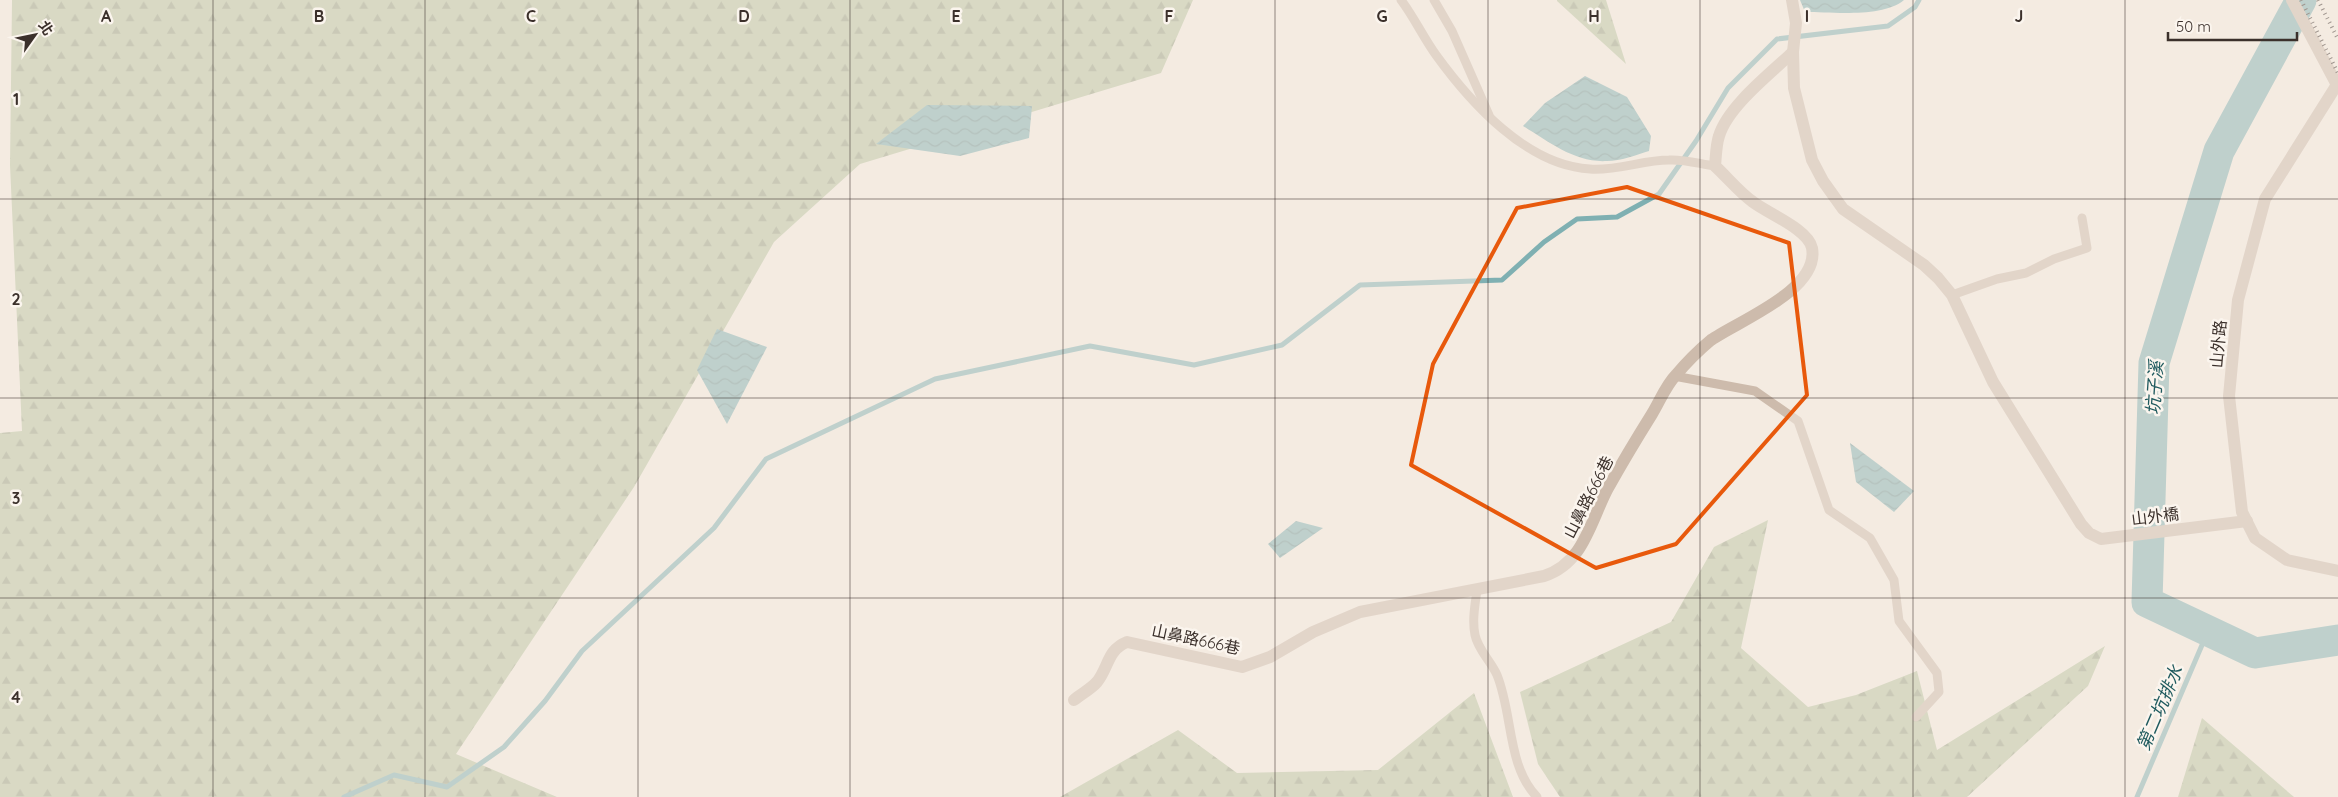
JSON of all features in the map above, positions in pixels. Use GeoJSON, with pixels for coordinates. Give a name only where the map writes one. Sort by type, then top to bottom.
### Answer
{"type":"FeatureCollection","features":[{"type":"Feature","properties":{"kind":"street"},"geometry":{"type":"LineString","coordinates":[[1792,0],[1796,23],[1793,48],[1794,88],[1812,160],[1823,181],[1843,209],[1924,265],[1952,295]]}},
{"type":"Feature","properties":{"kind":"street"},"geometry":{"type":"LineString","coordinates":[[2292,0],[2338,85]]}},
{"type":"Feature","properties":{"kind":"street"},"geometry":{"type":"LineString","coordinates":[[1714,166],[1719,135],[1729,118],[1793,48]]}},
{"type":"Feature","properties":{"kind":"street","name":"山外路"},"geometry":{"type":"LineString","coordinates":[[2338,85],[2265,199],[2238,300],[2229,396],[2242,512],[2255,538],[2287,560],[2338,571]]}},
{"type":"Feature","properties":{"kind":"street","name":"山鼻路666巷"},"geometry":{"type":"LineString","coordinates":[[1074,700],[1094,686],[1107,666],[1113,650],[1127,642],[1242,667],[1270,657],[1313,632],[1360,612],[1544,576],[1556,572],[1567,564],[1585,541],[1607,490],[1674,376],[1710,341],[1784,297],[1802,279],[1810,267],[1812,248],[1806,238],[1792,226],[1753,203],[1714,166]]}},
{"type":"Feature","properties":{"kind":"street","name":"山外橋"},"geometry":{"type":"LineString","coordinates":[[1952,295],[2002,396],[2081,524],[2090,533],[2101,539],[2247,521]]}},
{"type":"Feature","properties":{"kind":"lane"},"geometry":{"type":"LineString","coordinates":[[1401,0],[1435,53],[1470,99],[1490,119],[1529,148],[1560,163],[1586,169],[1603,170],[1656,161],[1680,160],[1714,166]]}},
{"type":"Feature","properties":{"kind":"lane"},"geometry":{"type":"LineString","coordinates":[[1434,0],[1452,31],[1490,119]]}},
{"type":"Feature","properties":{"kind":"lane"},"geometry":{"type":"LineString","coordinates":[[1952,295],[1997,279],[2026,273],[2054,259],[2087,248],[2082,218]]}},
{"type":"Feature","properties":{"kind":"lane"},"geometry":{"type":"LineString","coordinates":[[1674,376],[1755,391],[1798,421],[1829,510],[1870,538],[1894,580],[1899,621],[1937,673],[1939,692],[1916,717]]}},
{"type":"Feature","properties":{"kind":"lane"},"geometry":{"type":"LineString","coordinates":[[1477,590],[1473,623],[1475,637],[1496,675],[1507,708],[1520,771],[1537,797]]}},
{"type":"Feature","properties":{"kind":"highlighted area"},"geometry":{"type":"Polygon","coordinates":[[[1627,187],[1789,243],[1807,395],[1676,544],[1596,568],[1411,465],[1433,364],[1517,208],[1627,187]]]}},
{"type":"Feature","properties":{"kind":"green space"},"geometry":{"type":"Polygon","coordinates":[[[12,0],[1193,0],[1161,73],[860,164],[774,242],[634,487],[456,754],[557,797],[0,797],[0,433],[22,431],[10,165],[12,0]]]}},
{"type":"Feature","properties":{"kind":"green space"},"geometry":{"type":"Polygon","coordinates":[[[1606,0],[1626,64],[1557,1],[1606,0]]]}},
{"type":"Feature","properties":{"kind":"green space"},"geometry":{"type":"Polygon","coordinates":[[[1768,520],[1741,648],[1808,707],[1856,695],[1917,671],[1937,750],[2105,646],[2088,686],[1967,797],[1560,797],[1538,764],[1520,692],[1671,622],[1714,547],[1768,520]]]}},
{"type":"Feature","properties":{"kind":"green space"},"geometry":{"type":"Polygon","coordinates":[[[1474,693],[1513,797],[1060,797],[1178,730],[1237,773],[1378,770],[1474,693]]]}},
{"type":"Feature","properties":{"kind":"green space"},"geometry":{"type":"Polygon","coordinates":[[[2202,718],[2294,797],[2178,797],[2202,718]]]}},
{"type":"Feature","properties":{"kind":"water"},"geometry":{"type":"Polygon","coordinates":[[[1800,0],[1904,0],[1895,6],[1871,12],[1843,13],[1805,12],[1800,0]]]}},
{"type":"Feature","properties":{"kind":"water"},"geometry":{"type":"Polygon","coordinates":[[[1585,76],[1627,97],[1651,136],[1649,151],[1612,161],[1584,159],[1553,145],[1523,126],[1545,103],[1585,76]]]}},
{"type":"Feature","properties":{"kind":"water"},"geometry":{"type":"Polygon","coordinates":[[[927,105],[1032,106],[1029,138],[960,156],[876,144],[927,105]]]}},
{"type":"Feature","properties":{"kind":"water"},"geometry":{"type":"Polygon","coordinates":[[[717,329],[767,347],[727,424],[697,370],[717,329]]]}},
{"type":"Feature","properties":{"kind":"water"},"geometry":{"type":"Polygon","coordinates":[[[1850,443],[1914,491],[1894,512],[1856,482],[1850,443]]]}},
{"type":"Feature","properties":{"kind":"water"},"geometry":{"type":"Polygon","coordinates":[[[1296,521],[1323,528],[1280,558],[1268,544],[1296,521]]]}},
{"type":"Feature","properties":{"kind":"waterway"},"geometry":{"type":"LineString","coordinates":[[344,797],[394,775],[447,787],[504,747],[545,701],[582,651],[714,528],[766,459],[935,379],[1090,346],[1194,365],[1282,345],[1360,285],[1502,280],[1544,242],[1577,219],[1617,217],[1659,194],[1696,141],[1728,88],[1777,39],[1888,26],[1915,7],[1919,0]]}},
{"type":"Feature","properties":{"kind":"waterway","name":"坑子溪"},"geometry":{"type":"LineString","coordinates":[[2301,0],[2219,151],[2154,363],[2147,602],[2255,653],[2338,640]]}},
{"type":"Feature","properties":{"kind":"waterway","name":"第二坑排水"},"geometry":{"type":"LineString","coordinates":[[2137,797],[2208,631]]}},
{"type":"Feature","properties":{"kind":"railway"},"geometry":{"type":"LineString","coordinates":[[2301,0],[2338,73]]}},
{"type":"Feature","properties":{"kind":"railway"},"geometry":{"type":"LineString","coordinates":[[2318,0],[2338,39]]}}]}
